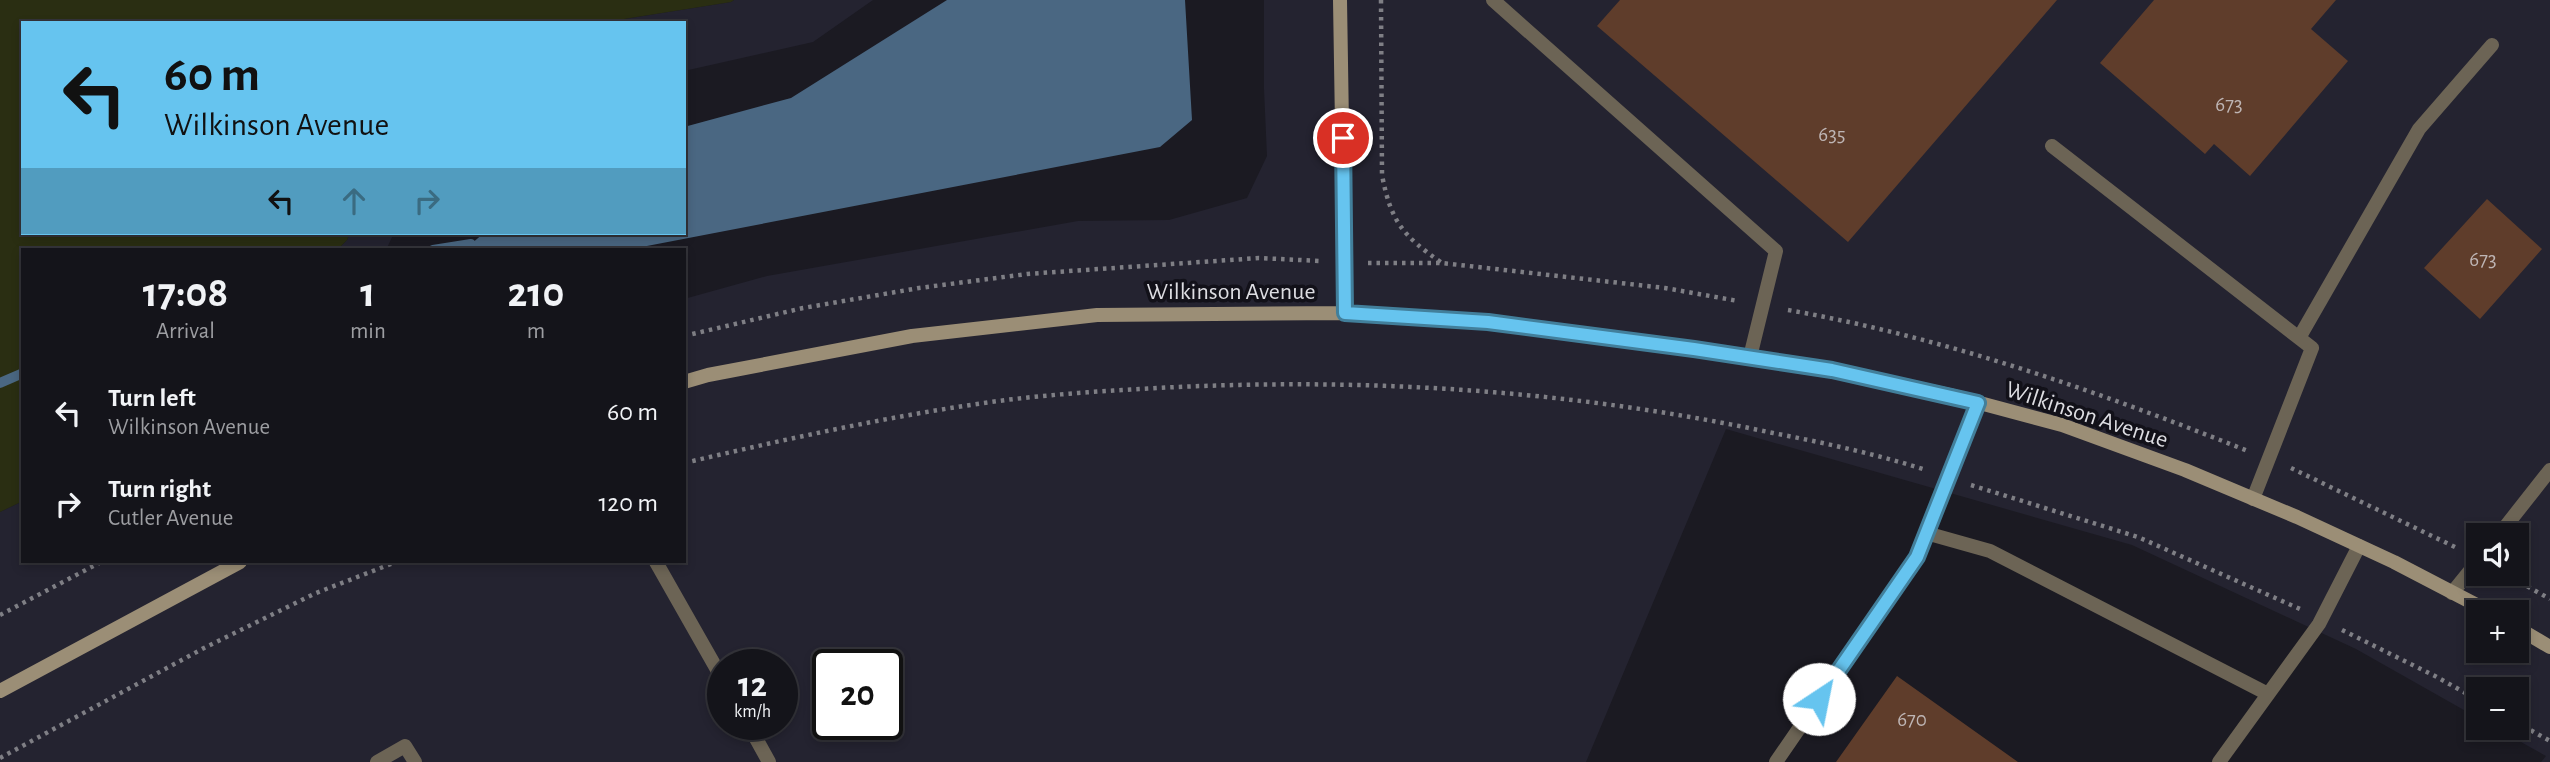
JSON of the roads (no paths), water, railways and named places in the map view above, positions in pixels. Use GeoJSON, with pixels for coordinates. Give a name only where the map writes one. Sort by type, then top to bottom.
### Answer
{"type":"FeatureCollection","features":[{"type":"Feature","properties":{"kind":"street"},"geometry":{"type":"LineString","coordinates":[[1340,0],[1345,313]]}},
{"type":"Feature","properties":{"kind":"street","name":"Wilkinson Avenue"},"geometry":{"type":"LineString","coordinates":[[686,381],[912,336],[1097,315],[1345,313],[1488,322],[1832,370],[2062,425],[2185,470],[2253,499],[2359,546],[2466,600]]}},
{"type":"Feature","properties":{"kind":"street"},"geometry":{"type":"LineString","coordinates":[[0,691],[238,563]]}},
{"type":"Feature","properties":{"kind":"street"},"geometry":{"type":"LineString","coordinates":[[2529,635],[2550,647]]}},
{"type":"Feature","properties":{"kind":"lane"},"geometry":{"type":"LineString","coordinates":[[1493,0],[1776,251],[1750,357]]}},
{"type":"Feature","properties":{"kind":"lane"},"geometry":{"type":"LineString","coordinates":[[2299,338],[2419,129],[2492,45]]}},
{"type":"Feature","properties":{"kind":"lane"},"geometry":{"type":"LineString","coordinates":[[2052,146],[2312,348],[2253,499]]}},
{"type":"Feature","properties":{"kind":"lane"},"geometry":{"type":"LineString","coordinates":[[1776,762],[1917,557],[1978,403]]}},
{"type":"Feature","properties":{"kind":"lane"},"geometry":{"type":"LineString","coordinates":[[2508,523],[2550,470]]}},
{"type":"Feature","properties":{"kind":"lane"},"geometry":{"type":"LineString","coordinates":[[1926,533],[1990,551],[2268,694]]}},
{"type":"Feature","properties":{"kind":"lane"},"geometry":{"type":"LineString","coordinates":[[2219,762],[2321,619],[2359,546]]}},
{"type":"Feature","properties":{"kind":"lane"},"geometry":{"type":"LineString","coordinates":[[657,563],[707,652]]}},
{"type":"Feature","properties":{"kind":"lane"},"geometry":{"type":"LineString","coordinates":[[2452,593],[2466,576]]}},
{"type":"Feature","properties":{"kind":"lane"},"geometry":{"type":"LineString","coordinates":[[757,740],[769,762]]}},
{"type":"Feature","properties":{"kind":"lane"},"geometry":{"type":"LineString","coordinates":[[377,762],[405,746],[415,762]]}},
{"type":"Feature","properties":{"kind":"water"},"geometry":{"type":"Polygon","coordinates":[[[947,0],[1185,0],[1192,120],[1160,147],[636,248],[475,248],[471,244],[482,235],[686,235],[686,126],[791,98],[947,0]]]}},
{"type":"Feature","properties":{"kind":"waterway"},"geometry":{"type":"LineString","coordinates":[[446,248],[471,244]]}},
{"type":"Feature","properties":{"kind":"waterway"},"geometry":{"type":"LineString","coordinates":[[0,383],[21,374]]}}]}
